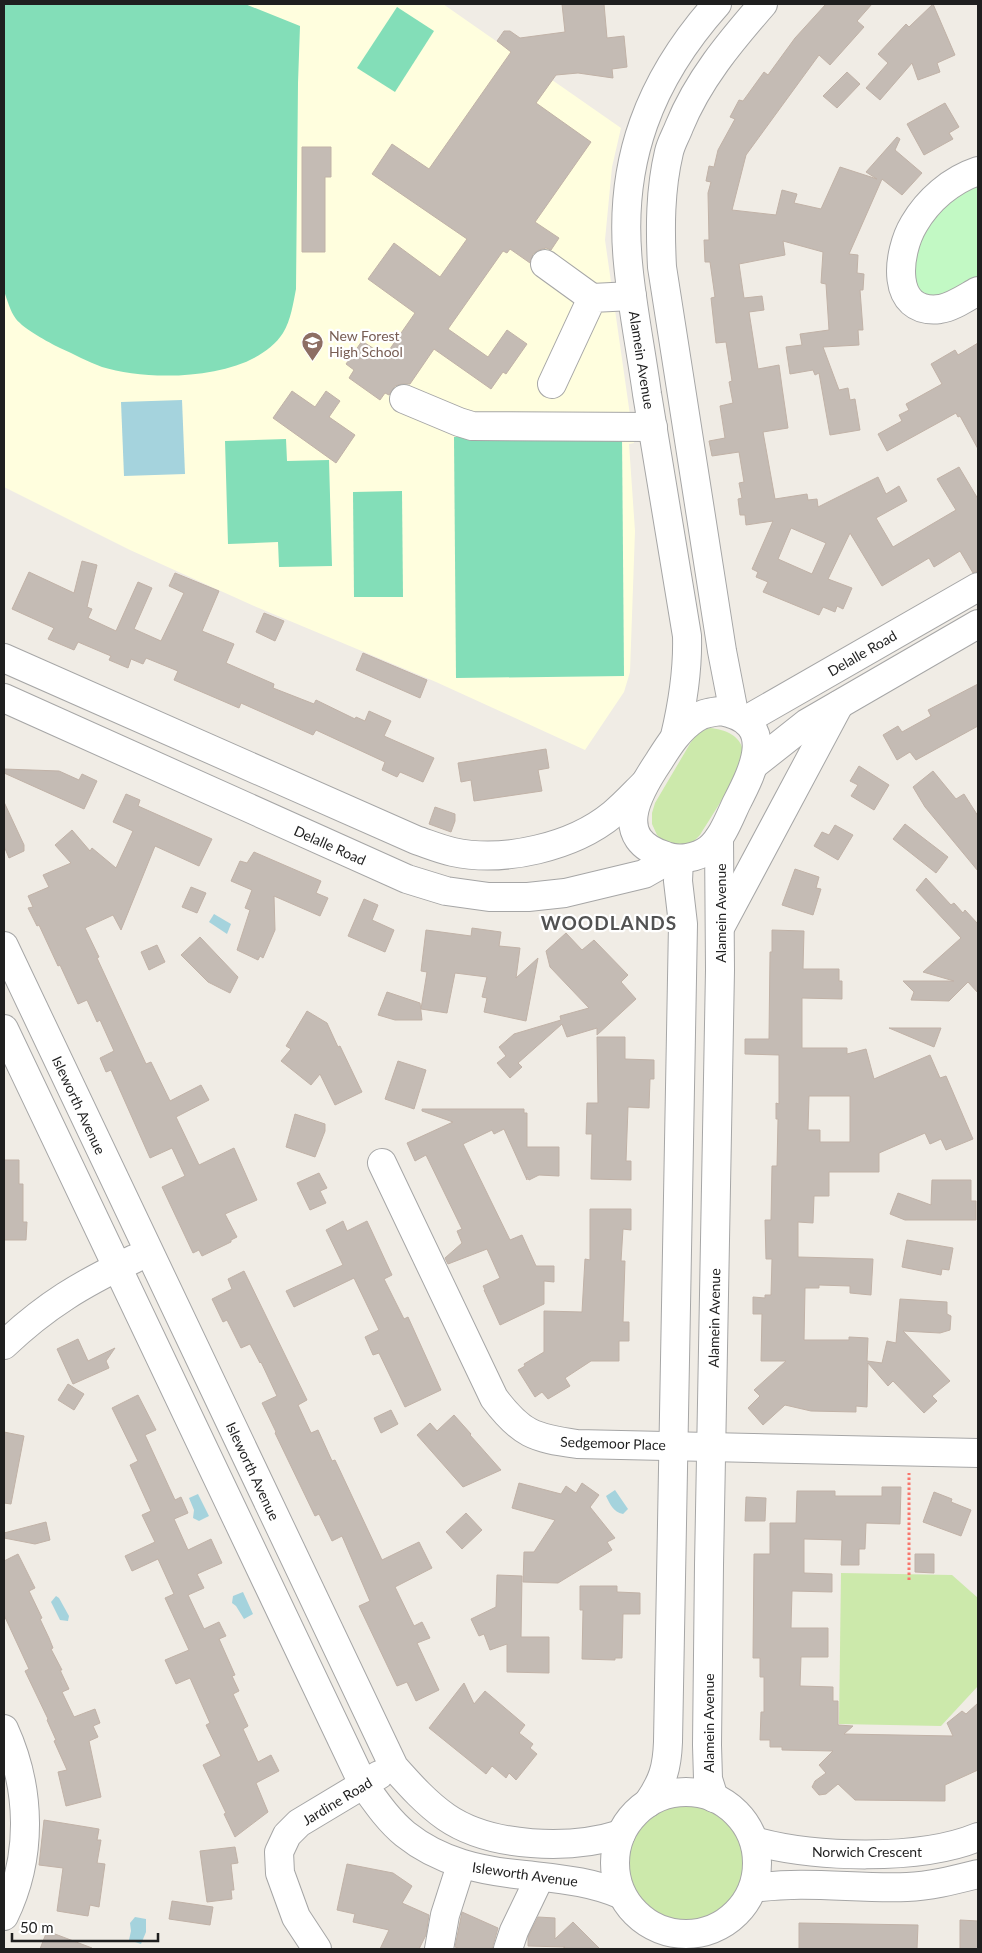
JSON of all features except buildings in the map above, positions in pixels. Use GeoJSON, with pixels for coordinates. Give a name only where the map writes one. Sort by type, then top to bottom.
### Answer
{"type":"FeatureCollection","features":[{"type":"Feature","properties":{"kind":"street"},"geometry":{"type":"LineString","coordinates":[[740,717],[722,651],[662,266],[660,224],[662,191],[670,150],[685,112],[709,70],[763,4]]}},
{"type":"Feature","properties":{"kind":"street"},"geometry":{"type":"LineString","coordinates":[[709,6],[740,30]]}},
{"type":"Feature","properties":{"kind":"street","name":"Alamein Avenue"},"geometry":{"type":"LineString","coordinates":[[675,736],[685,694],[688,665],[687,636],[632,296],[628,261],[628,193],[632,163],[643,125],[655,94],[674,59],[709,6]]}},
{"type":"Feature","properties":{"kind":"street"},"geometry":{"type":"LineString","coordinates":[[978,171],[951,184],[924,209],[913,224],[908,236],[902,255],[901,271],[905,294],[912,302],[921,306],[940,308],[948,306],[978,291]]}},
{"type":"Feature","properties":{"kind":"street"},"geometry":{"type":"LineString","coordinates":[[545,264],[592,298],[632,296]]}},
{"type":"Feature","properties":{"kind":"street"},"geometry":{"type":"LineString","coordinates":[[552,384],[592,298]]}},
{"type":"Feature","properties":{"kind":"street"},"geometry":{"type":"LineString","coordinates":[[404,399],[472,426],[653,427]]}},
{"type":"Feature","properties":{"kind":"street","name":"Delalle Road"},"geometry":{"type":"LineString","coordinates":[[740,717],[978,586]]}},
{"type":"Feature","properties":{"kind":"street"},"geometry":{"type":"LineString","coordinates":[[755,764],[807,724],[978,624]]}},
{"type":"Feature","properties":{"kind":"street"},"geometry":{"type":"LineString","coordinates":[[4,658],[407,836],[452,852],[480,856],[537,851],[580,834],[612,814],[644,784]]}},
{"type":"Feature","properties":{"kind":"street","name":"Delalle Road"},"geometry":{"type":"LineString","coordinates":[[4,698],[407,879],[446,891],[489,897],[528,897],[565,893],[644,874],[675,859]]}},
{"type":"Feature","properties":{"kind":"street"},"geometry":{"type":"LineString","coordinates":[[720,927],[838,705]]}},
{"type":"Feature","properties":{"kind":"street"},"geometry":{"type":"LineString","coordinates":[[721,711],[740,717],[753,728],[757,751],[755,764],[719,838],[709,849],[703,852],[675,859],[649,848],[640,840],[632,820],[634,806],[644,784],[675,736],[698,717],[721,711]]}},
{"type":"Feature","properties":{"kind":"street","name":"Alamein Avenue"},"geometry":{"type":"LineString","coordinates":[[714,1798],[708,1779],[708,1763],[719,1026],[719,838]]}},
{"type":"Feature","properties":{"kind":"street"},"geometry":{"type":"LineString","coordinates":[[648,1803],[660,1784],[667,1758],[683,924],[675,859]]}},
{"type":"Feature","properties":{"kind":"street","name":"Isleworth Avenue"},"geometry":{"type":"LineString","coordinates":[[4,946],[394,1767],[420,1796],[447,1818],[478,1832],[513,1840],[546,1844],[584,1843],[621,1834]]}},
{"type":"Feature","properties":{"kind":"street"},"geometry":{"type":"LineString","coordinates":[[681,1023],[719,1026]]}},
{"type":"Feature","properties":{"kind":"street","name":"Isleworth Avenue"},"geometry":{"type":"LineString","coordinates":[[4,1029],[363,1784],[385,1814],[404,1833],[432,1852],[482,1870],[587,1882],[622,1895]]}},
{"type":"Feature","properties":{"kind":"street","name":"Sedgemoor Place"},"geometry":{"type":"LineString","coordinates":[[382,1163],[494,1398],[509,1418],[528,1432],[549,1440],[577,1444],[978,1453]]}},
{"type":"Feature","properties":{"kind":"street"},"geometry":{"type":"LineString","coordinates":[[4,1345],[53,1303],[83,1284],[149,1252]]}},
{"type":"Feature","properties":{"kind":"street"},"geometry":{"type":"LineString","coordinates":[[4,1729],[20,1769],[26,1821],[20,1875],[4,1916]]}},
{"type":"Feature","properties":{"kind":"street","name":"Jardine Road"},"geometry":{"type":"LineString","coordinates":[[317,1949],[296,1916],[280,1873],[279,1852],[287,1835],[299,1823],[394,1767]]}},
{"type":"Feature","properties":{"kind":"street"},"geometry":{"type":"LineString","coordinates":[[692,1792],[714,1798],[731,1808],[745,1823],[754,1841],[758,1864],[753,1888],[739,1911],[714,1938],[703,1932],[673,1933],[659,1929],[646,1922],[632,1910],[622,1895],[615,1874],[615,1854],[621,1834],[632,1816],[648,1803],[669,1794],[692,1792]]}},
{"type":"Feature","properties":{"kind":"street","name":"Norwich Crescent"},"geometry":{"type":"LineString","coordinates":[[754,1841],[805,1851],[907,1853],[940,1850],[978,1837]]}},
{"type":"Feature","properties":{"kind":"street"},"geometry":{"type":"LineString","coordinates":[[439,1949],[445,1915],[461,1864]]}},
{"type":"Feature","properties":{"kind":"street"},"geometry":{"type":"LineString","coordinates":[[753,1888],[797,1883],[906,1887],[944,1883],[978,1874]]}},
{"type":"Feature","properties":{"kind":"street"},"geometry":{"type":"LineString","coordinates":[[508,1949],[514,1931],[540,1877]]}},
{"type":"Feature","properties":{"kind":"street"},"geometry":{"type":"LineString","coordinates":[[646,1922],[661,1949]]}},
{"type":"Feature","properties":{"kind":"path"},"geometry":{"type":"LineString","coordinates":[[909,1452],[909,1580]]}},
{"type":"Feature","properties":{"kind":"shaded area","name":"New Forest High School"},"geometry":{"type":"Polygon","coordinates":[[[4,4],[443,4],[621,128],[612,167],[605,240],[634,443],[629,444],[635,531],[630,672],[624,692],[585,750],[436,682],[254,606],[130,550],[4,487],[4,4]]]}},
{"type":"Feature","properties":{"kind":"green space"},"geometry":{"type":"Polygon","coordinates":[[[4,4],[245,4],[300,26],[296,289],[286,328],[268,349],[248,361],[225,369],[199,374],[146,375],[122,372],[92,363],[43,339],[16,319],[10,309],[4,291],[4,4]]]}},
{"type":"Feature","properties":{"kind":"green space"},"geometry":{"type":"Polygon","coordinates":[[[397,7],[434,31],[395,92],[357,68],[397,7]]]}},
{"type":"Feature","properties":{"kind":"green space"},"geometry":{"type":"Polygon","coordinates":[[[978,180],[978,283],[945,300],[914,295],[911,252],[932,214],[978,180]]]}},
{"type":"Feature","properties":{"kind":"green space"},"geometry":{"type":"Polygon","coordinates":[[[622,435],[624,676],[456,678],[454,437],[622,435]]]}},
{"type":"Feature","properties":{"kind":"green space"},"geometry":{"type":"Polygon","coordinates":[[[286,439],[287,461],[329,460],[332,566],[279,567],[278,542],[228,544],[225,441],[286,439]]]}},
{"type":"Feature","properties":{"kind":"green space"},"geometry":{"type":"Polygon","coordinates":[[[402,491],[403,597],[354,597],[353,492],[402,491]]]}},
{"type":"Feature","properties":{"kind":"green space"},"geometry":{"type":"Polygon","coordinates":[[[710,728],[727,732],[737,738],[742,748],[741,763],[725,795],[700,835],[694,841],[684,845],[673,845],[664,842],[657,835],[652,824],[652,813],[655,803],[691,742],[699,732],[710,728]]]}},
{"type":"Feature","properties":{"kind":"green space"},"geometry":{"type":"Polygon","coordinates":[[[841,1573],[952,1575],[978,1598],[978,1686],[941,1726],[839,1724],[841,1573]]]}},
{"type":"Feature","properties":{"kind":"green space"},"geometry":{"type":"Polygon","coordinates":[[[685,1804],[697,1805],[708,1809],[718,1814],[727,1822],[735,1831],[740,1841],[744,1852],[744,1876],[740,1887],[735,1897],[727,1906],[718,1914],[708,1919],[697,1923],[685,1924],[673,1923],[662,1919],[652,1914],[643,1906],[635,1897],[630,1887],[626,1876],[625,1864],[626,1852],[630,1841],[635,1831],[643,1822],[652,1814],[662,1809],[673,1805],[685,1804]]]}},
{"type":"Feature","properties":{"kind":"water"},"geometry":{"type":"Polygon","coordinates":[[[182,400],[185,474],[124,476],[121,402],[182,400]]]}},
{"type":"Feature","properties":{"kind":"water"},"geometry":{"type":"Polygon","coordinates":[[[214,914],[231,924],[227,934],[209,922],[214,914]]]}},
{"type":"Feature","properties":{"kind":"water"},"geometry":{"type":"Polygon","coordinates":[[[615,1490],[628,1509],[623,1514],[614,1510],[606,1496],[615,1490]]]}},
{"type":"Feature","properties":{"kind":"water"},"geometry":{"type":"Polygon","coordinates":[[[198,1494],[209,1516],[199,1521],[193,1518],[194,1510],[189,1498],[198,1494]]]}},
{"type":"Feature","properties":{"kind":"water"},"geometry":{"type":"Polygon","coordinates":[[[243,1592],[253,1614],[244,1619],[232,1603],[233,1596],[243,1592]]]}},
{"type":"Feature","properties":{"kind":"water"},"geometry":{"type":"Polygon","coordinates":[[[56,1596],[69,1616],[68,1621],[60,1620],[51,1602],[56,1596]]]}},
{"type":"Feature","properties":{"kind":"water"},"geometry":{"type":"Polygon","coordinates":[[[135,1917],[146,1919],[146,1932],[141,1944],[129,1940],[130,1923],[135,1917]]]}},
{"type":"Feature","properties":{"kind":"place","name":"New Forest High School"},"geometry":{"type":"Point","coordinates":[313,362]}},
{"type":"Feature","properties":{"kind":"district","name":"WOODLANDS"},"geometry":{"type":"Point","coordinates":[609,922]}}]}
